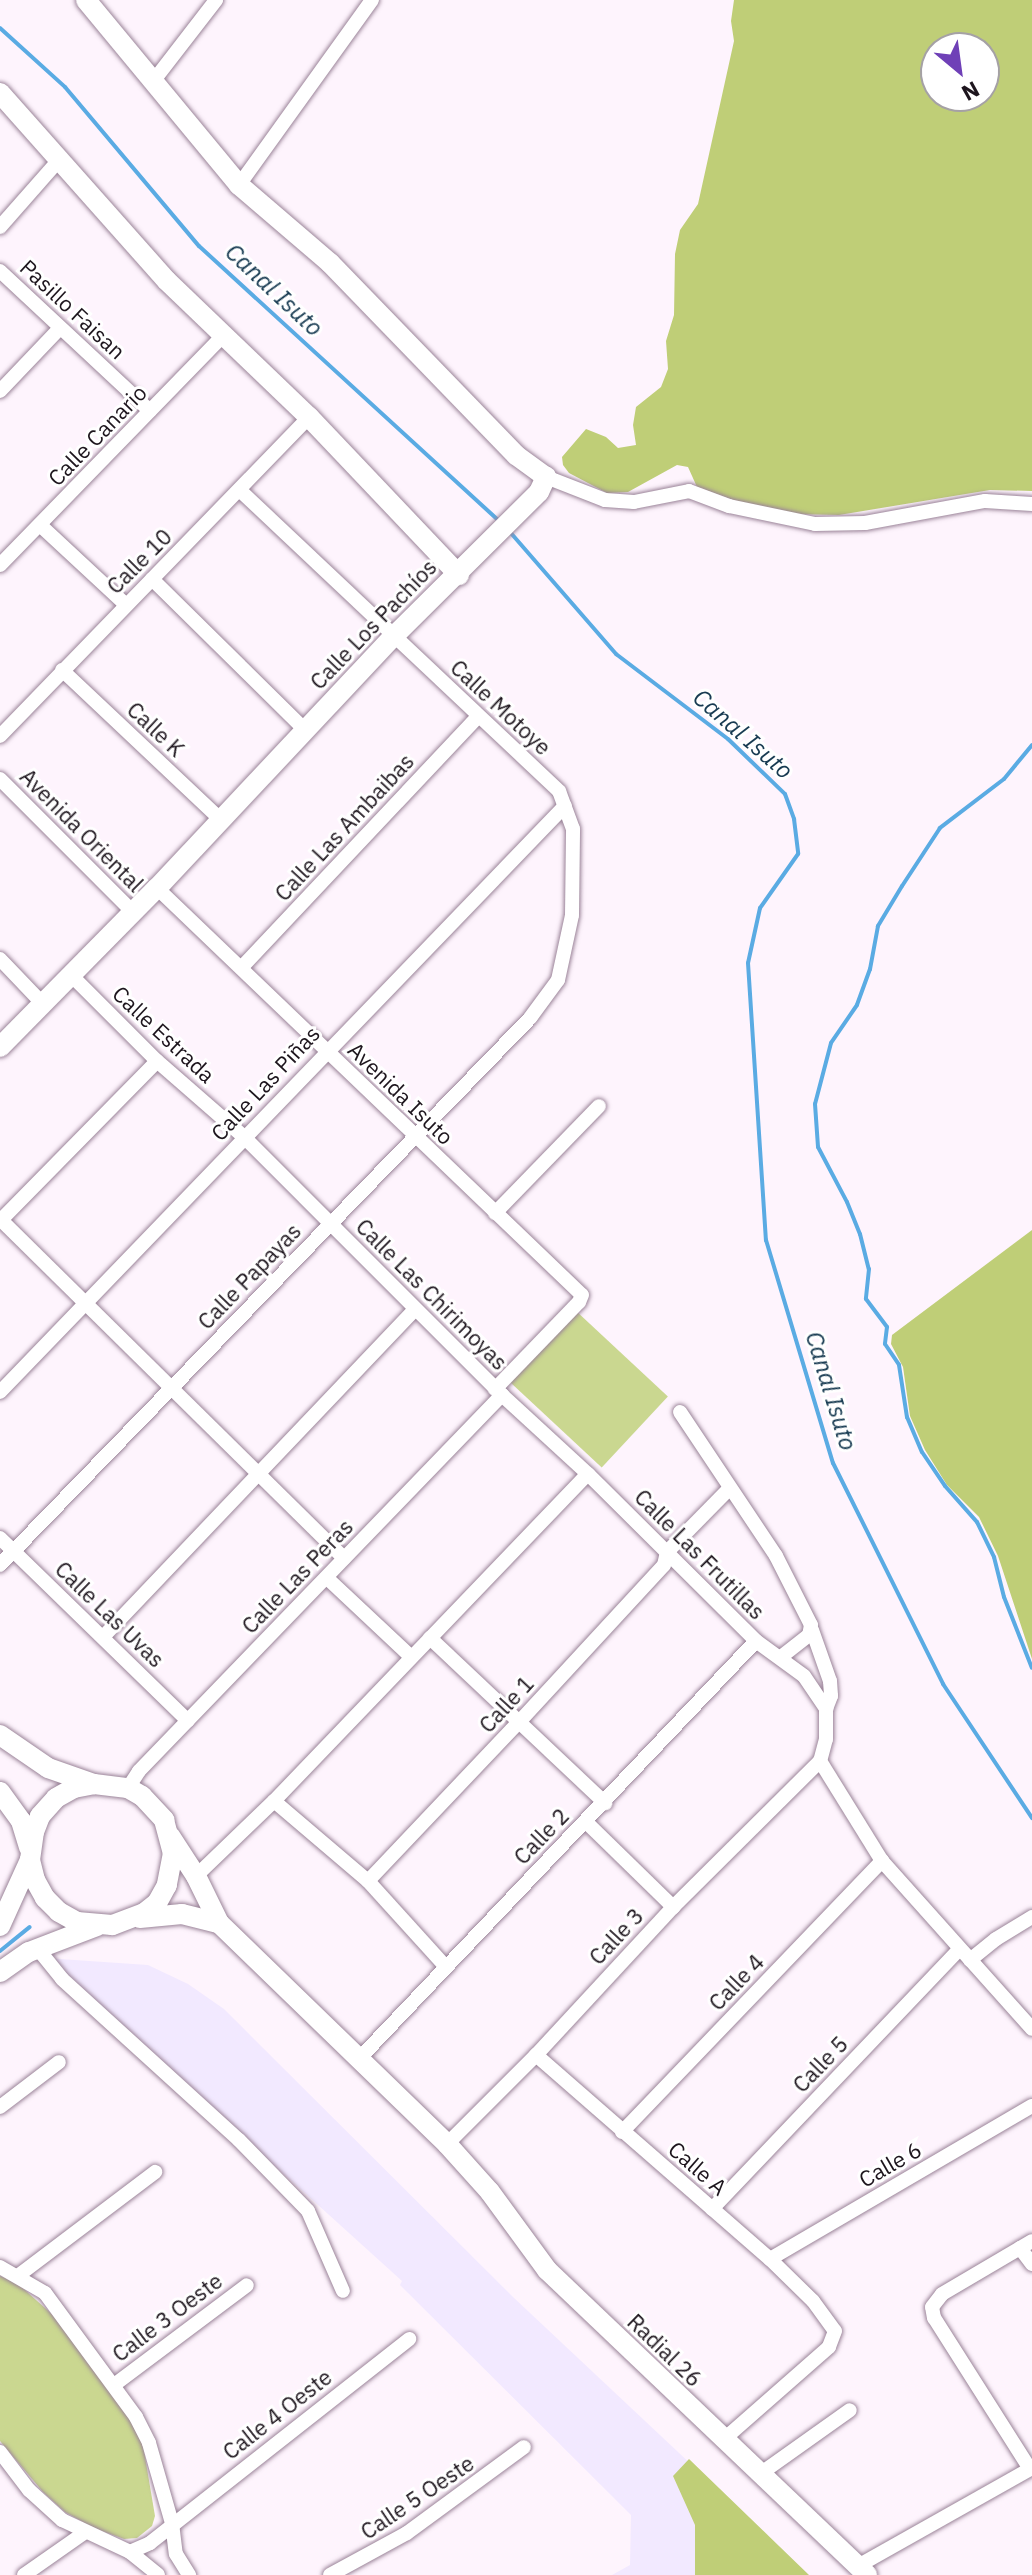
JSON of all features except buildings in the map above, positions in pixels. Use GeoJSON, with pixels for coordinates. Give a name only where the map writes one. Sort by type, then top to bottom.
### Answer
{"type":"FeatureCollection","features":[{"type":"Feature","properties":{"kind":"street"},"geometry":{"type":"LineString","coordinates":[[86,0],[155,79],[239,185],[330,263],[542,485],[605,500],[634,502],[689,491],[729,506],[815,524],[865,523],[985,501],[1032,504]]}},
{"type":"Feature","properties":{"kind":"street"},"geometry":{"type":"LineString","coordinates":[[155,79],[216,0]]}},
{"type":"Feature","properties":{"kind":"street"},"geometry":{"type":"LineString","coordinates":[[239,185],[372,0]]}},
{"type":"Feature","properties":{"kind":"street","name":"Calle Los Pachíos"},"geometry":{"type":"LineString","coordinates":[[0,93],[167,281],[309,417],[459,575],[394,636],[157,888],[0,1047]]}},
{"type":"Feature","properties":{"kind":"street"},"geometry":{"type":"LineString","coordinates":[[0,227],[59,160]]}},
{"type":"Feature","properties":{"kind":"street","name":"Pasillo Faisan"},"geometry":{"type":"LineString","coordinates":[[0,271],[150,411]]}},
{"type":"Feature","properties":{"kind":"street"},"geometry":{"type":"LineString","coordinates":[[0,391],[60,328]]}},
{"type":"Feature","properties":{"kind":"street","name":"Calle Canario"},"geometry":{"type":"LineString","coordinates":[[0,565],[224,335]]}},
{"type":"Feature","properties":{"kind":"street","name":"Calle 10"},"geometry":{"type":"LineString","coordinates":[[0,736],[309,417]]}},
{"type":"Feature","properties":{"kind":"street"},"geometry":{"type":"LineString","coordinates":[[459,575],[542,485]]}},
{"type":"Feature","properties":{"kind":"street","name":"Calle Motoye"},"geometry":{"type":"LineString","coordinates":[[240,490],[559,791],[573,829],[572,915],[558,980],[530,1018]]}},
{"type":"Feature","properties":{"kind":"street"},"geometry":{"type":"LineString","coordinates":[[40,525],[126,605]]}},
{"type":"Feature","properties":{"kind":"street"},"geometry":{"type":"LineString","coordinates":[[152,579],[305,730]]}},
{"type":"Feature","properties":{"kind":"street","name":"Calle K"},"geometry":{"type":"LineString","coordinates":[[62,670],[220,819]]}},
{"type":"Feature","properties":{"kind":"street","name":"Calle Las Ambaibas"},"geometry":{"type":"LineString","coordinates":[[242,967],[478,717]]}},
{"type":"Feature","properties":{"kind":"street","name":"Avenida Oriental"},"geometry":{"type":"LineString","coordinates":[[0,779],[133,912]]}},
{"type":"Feature","properties":{"kind":"street","name":"Calle Las Piñas"},"geometry":{"type":"LineString","coordinates":[[0,1392],[325,1051],[565,806]]}},
{"type":"Feature","properties":{"kind":"street","name":"Avenida Isuto"},"geometry":{"type":"LineString","coordinates":[[157,888],[582,1295]]}},
{"type":"Feature","properties":{"kind":"street"},"geometry":{"type":"LineString","coordinates":[[0,959],[42,1003]]}},
{"type":"Feature","properties":{"kind":"street","name":"Calle Estrada"},"geometry":{"type":"LineString","coordinates":[[72,976],[157,1061],[244,1137],[331,1223]]}},
{"type":"Feature","properties":{"kind":"street","name":"Calle Papayas"},"geometry":{"type":"LineString","coordinates":[[0,1565],[530,1018]]}},
{"type":"Feature","properties":{"kind":"street"},"geometry":{"type":"LineString","coordinates":[[157,1061],[0,1220],[344,1558]]}},
{"type":"Feature","properties":{"kind":"street"},"geometry":{"type":"LineString","coordinates":[[495,1213],[599,1106]]}},
{"type":"Feature","properties":{"kind":"street","name":"Calle Las Chirimoyas"},"geometry":{"type":"LineString","coordinates":[[331,1223],[498,1392]]}},
{"type":"Feature","properties":{"kind":"street","name":"Calle Las Peras"},"geometry":{"type":"LineString","coordinates":[[128,1788],[139,1771],[327,1578],[498,1392],[582,1295]]}},
{"type":"Feature","properties":{"kind":"street"},"geometry":{"type":"LineString","coordinates":[[103,1637],[415,1309]]}},
{"type":"Feature","properties":{"kind":"street","name":"Calle Las Frutillas"},"geometry":{"type":"LineString","coordinates":[[498,1392],[588,1474],[756,1641],[804,1676],[826,1709]]}},
{"type":"Feature","properties":{"kind":"street"},"geometry":{"type":"LineString","coordinates":[[680,1412],[776,1556],[812,1630],[830,1681],[831,1696],[826,1709],[826,1739],[820,1761],[882,1861],[1032,2029]]}},
{"type":"Feature","properties":{"kind":"street"},"geometry":{"type":"LineString","coordinates":[[196,1876],[274,1801],[588,1474]]}},
{"type":"Feature","properties":{"kind":"street","name":"Calle 1"},"geometry":{"type":"LineString","coordinates":[[368,1881],[664,1565],[667,1552],[729,1489]]}},
{"type":"Feature","properties":{"kind":"street","name":"Calle Las Uvas"},"geometry":{"type":"LineString","coordinates":[[0,1538],[188,1721]]}},
{"type":"Feature","properties":{"kind":"street"},"geometry":{"type":"LineString","coordinates":[[327,1578],[411,1657]]}},
{"type":"Feature","properties":{"kind":"street"},"geometry":{"type":"LineString","coordinates":[[781,1657],[812,1630]]}},
{"type":"Feature","properties":{"kind":"street"},"geometry":{"type":"LineString","coordinates":[[430,1638],[605,1803]]}},
{"type":"Feature","properties":{"kind":"street","name":"Calle 2"},"geometry":{"type":"LineString","coordinates":[[357,2061],[756,1641]]}},
{"type":"Feature","properties":{"kind":"street"},"geometry":{"type":"LineString","coordinates":[[0,1735],[48,1768],[94,1784],[128,1788],[154,1807],[196,1876],[219,1923]]}},
{"type":"Feature","properties":{"kind":"street","name":"Calle 3"},"geometry":{"type":"LineString","coordinates":[[447,2144],[536,2055],[673,1907],[820,1761]]}},
{"type":"Feature","properties":{"kind":"street"},"geometry":{"type":"LineString","coordinates":[[0,1926],[30,1856],[40,1816],[56,1798],[74,1788],[94,1784]]}},
{"type":"Feature","properties":{"kind":"street"},"geometry":{"type":"LineString","coordinates":[[0,1792],[21,1821],[35,1880],[45,1898],[77,1922],[97,1925]]}},
{"type":"Feature","properties":{"kind":"street"},"geometry":{"type":"LineString","coordinates":[[274,1801],[368,1881],[445,1966]]}},
{"type":"Feature","properties":{"kind":"street"},"geometry":{"type":"LineString","coordinates":[[586,1822],[673,1907]]}},
{"type":"Feature","properties":{"kind":"street"},"geometry":{"type":"LineString","coordinates":[[127,1921],[157,1903],[167,1885],[173,1853],[170,1836]]}},
{"type":"Feature","properties":{"kind":"street","name":"Calle 4"},"geometry":{"type":"LineString","coordinates":[[622,2132],[882,1861]]}},
{"type":"Feature","properties":{"kind":"street"},"geometry":{"type":"LineString","coordinates":[[0,1972],[38,1949],[97,1925],[182,1914],[219,1923]]}},
{"type":"Feature","properties":{"kind":"street","name":"Calle 5"},"geometry":{"type":"LineString","coordinates":[[712,2209],[965,1954],[1032,1917]]}},
{"type":"Feature","properties":{"kind":"street","name":"Radial 26"},"geometry":{"type":"LineString","coordinates":[[219,1923],[357,2061],[447,2144],[490,2192],[547,2270],[863,2571]]}},
{"type":"Feature","properties":{"kind":"street"},"geometry":{"type":"LineString","coordinates":[[38,1949],[62,1979],[239,2140],[308,2211],[343,2291]]}},
{"type":"Feature","properties":{"kind":"street","name":"Calle A"},"geometry":{"type":"LineString","coordinates":[[536,2055],[770,2259],[828,2318],[835,2331],[829,2347],[723,2440]]}},
{"type":"Feature","properties":{"kind":"street"},"geometry":{"type":"LineString","coordinates":[[0,2107],[59,2062]]}},
{"type":"Feature","properties":{"kind":"street","name":"Calle 6"},"geometry":{"type":"LineString","coordinates":[[770,2259],[1032,2106]]}},
{"type":"Feature","properties":{"kind":"street"},"geometry":{"type":"LineString","coordinates":[[19,2275],[155,2172]]}},
{"type":"Feature","properties":{"kind":"street"},"geometry":{"type":"LineString","coordinates":[[863,2571],[1031,2468],[934,2318],[932,2307],[942,2294],[1026,2244],[1032,2264]]}},
{"type":"Feature","properties":{"kind":"street"},"geometry":{"type":"LineString","coordinates":[[0,2267],[19,2275],[45,2293],[114,2385],[149,2443],[172,2523],[176,2554],[189,2575]]}},
{"type":"Feature","properties":{"kind":"street","name":"Calle 3 Oeste"},"geometry":{"type":"LineString","coordinates":[[114,2385],[247,2285]]}},
{"type":"Feature","properties":{"kind":"street","name":"Calle 4 Oeste"},"geometry":{"type":"LineString","coordinates":[[130,2552],[150,2543],[409,2339]]}},
{"type":"Feature","properties":{"kind":"street"},"geometry":{"type":"LineString","coordinates":[[760,2474],[850,2410]]}},
{"type":"Feature","properties":{"kind":"street","name":"Calle 5 Oeste"},"geometry":{"type":"LineString","coordinates":[[330,2575],[407,2533],[524,2447]]}},
{"type":"Feature","properties":{"kind":"street"},"geometry":{"type":"LineString","coordinates":[[0,2452],[43,2505],[84,2533],[130,2552],[156,2573],[176,2554]]}},
{"type":"Feature","properties":{"kind":"street"},"geometry":{"type":"LineString","coordinates":[[24,2575],[84,2533]]}},
{"type":"Feature","properties":{"kind":"shaded area"},"geometry":{"type":"Polygon","coordinates":[[[45,1958],[148,1965],[188,1984],[224,2009],[513,2297],[809,2575],[612,2575],[630,2565],[631,2515],[400,2285],[402,2281],[45,1958]]]}},
{"type":"Feature","properties":{"kind":"green space"},"geometry":{"type":"Polygon","coordinates":[[[734,0],[1032,0],[1032,491],[990,490],[839,515],[791,514],[747,505],[697,487],[688,467],[677,465],[628,492],[607,493],[569,473],[563,465],[562,457],[586,429],[606,437],[618,448],[636,445],[633,425],[636,407],[661,387],[668,369],[666,341],[674,315],[675,254],[680,230],[698,204],[734,41],[731,21],[734,0]]]}},
{"type":"Feature","properties":{"kind":"green space"},"geometry":{"type":"Polygon","coordinates":[[[1032,1230],[1032,1659],[998,1556],[979,1517],[947,1485],[925,1450],[910,1416],[903,1367],[891,1344],[892,1335],[1032,1230]]]}},
{"type":"Feature","properties":{"kind":"green space"},"geometry":{"type":"Polygon","coordinates":[[[575,1310],[668,1397],[602,1468],[509,1381],[575,1310]]]}},
{"type":"Feature","properties":{"kind":"green space"},"geometry":{"type":"Polygon","coordinates":[[[0,2276],[17,2283],[63,2324],[130,2416],[143,2445],[155,2516],[152,2526],[137,2538],[124,2539],[94,2528],[65,2512],[43,2492],[0,2441],[0,2276]]]}},
{"type":"Feature","properties":{"kind":"green space"},"geometry":{"type":"Polygon","coordinates":[[[689,2459],[809,2575],[695,2575],[695,2525],[673,2476],[689,2459]]]}},
{"type":"Feature","properties":{"kind":"waterway","name":"Canal Isuto"},"geometry":{"type":"LineString","coordinates":[[0,28],[65,87],[199,246],[501,523]]}},
{"type":"Feature","properties":{"kind":"waterway","name":"Canal Isuto"},"geometry":{"type":"LineString","coordinates":[[510,532],[616,654],[728,739],[785,794],[794,819],[798,854],[760,908],[748,963],[766,1240],[833,1463],[943,1684],[1032,1818]]}},
{"type":"Feature","properties":{"kind":"waterway"},"geometry":{"type":"LineString","coordinates":[[1032,745],[1004,779],[940,828],[902,886],[878,926],[870,969],[857,1005],[831,1043],[815,1104],[818,1147],[860,1234],[869,1269],[866,1299],[887,1327],[885,1344],[899,1365],[907,1417],[922,1452],[945,1486],[977,1522],[994,1557],[1004,1597],[1032,1668]]}},
{"type":"Feature","properties":{"kind":"waterway"},"geometry":{"type":"LineString","coordinates":[[0,1951],[30,1927]]}}]}
